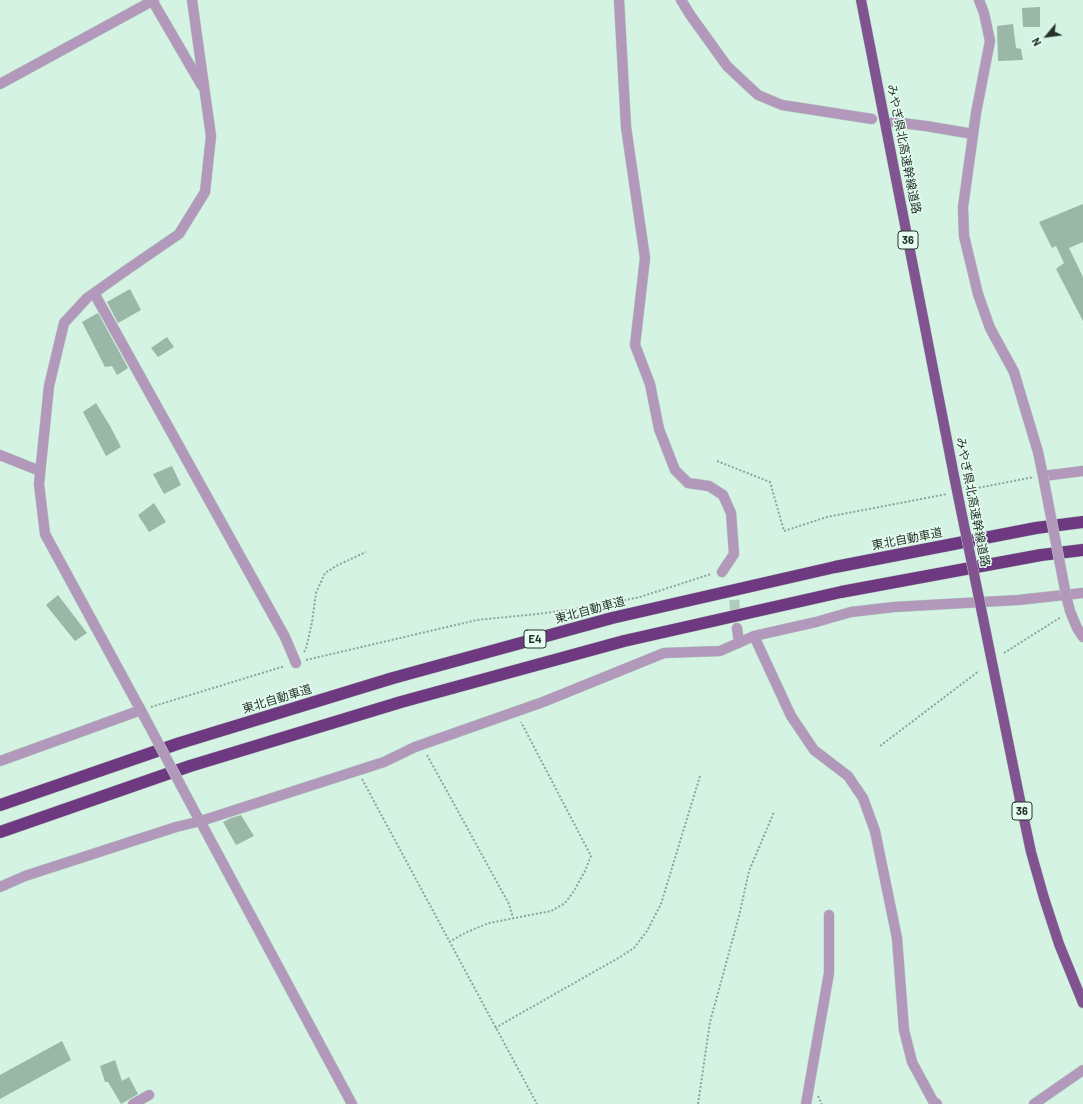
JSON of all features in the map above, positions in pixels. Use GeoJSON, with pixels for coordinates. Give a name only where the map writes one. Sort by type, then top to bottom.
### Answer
{"type":"FeatureCollection","features":[{"type":"Feature","properties":{"kind":"highway","name":"東北自動車道"},"geometry":{"type":"LineString","coordinates":[[0,805],[180,743],[394,678],[612,618],[835,567],[1036,528],[1083,522]]}},
{"type":"Feature","properties":{"kind":"highway","name":"E4"},"geometry":{"type":"LineString","coordinates":[[0,832],[205,762],[401,702],[624,641],[841,592],[1041,555],[1083,550]]}},
{"type":"Feature","properties":{"kind":"main road","name":"みやぎ県北高速幹線道路"},"geometry":{"type":"LineString","coordinates":[[861,0],[955,481],[1031,852],[1059,944],[1083,1004]]}},
{"type":"Feature","properties":{"kind":"street"},"geometry":{"type":"LineString","coordinates":[[0,84],[153,0],[205,91]]}},
{"type":"Feature","properties":{"kind":"street"},"geometry":{"type":"LineString","coordinates":[[192,0],[211,136],[205,192],[179,234],[87,298],[64,323],[49,386],[40,471],[39,484],[45,534],[352,1104]]}},
{"type":"Feature","properties":{"kind":"street"},"geometry":{"type":"LineString","coordinates":[[619,0],[626,127],[645,258],[635,345],[650,384],[659,429],[675,470],[688,483],[709,486],[722,495],[731,513],[734,554],[722,572]]}},
{"type":"Feature","properties":{"kind":"street"},"geometry":{"type":"LineString","coordinates":[[681,0],[728,66],[758,95],[782,105],[872,119]]}},
{"type":"Feature","properties":{"kind":"street"},"geometry":{"type":"LineString","coordinates":[[979,0],[984,13],[990,41],[988,59],[976,113],[963,207],[964,236],[978,294],[990,328],[1014,372],[1038,452],[1066,595],[1070,611],[1077,628],[1083,637]]}},
{"type":"Feature","properties":{"kind":"street"},"geometry":{"type":"LineString","coordinates":[[893,122],[973,134]]}},
{"type":"Feature","properties":{"kind":"street"},"geometry":{"type":"LineString","coordinates":[[94,293],[285,637],[296,663]]}},
{"type":"Feature","properties":{"kind":"street"},"geometry":{"type":"LineString","coordinates":[[0,455],[40,471]]}},
{"type":"Feature","properties":{"kind":"street"},"geometry":{"type":"LineString","coordinates":[[1043,476],[1083,471]]}},
{"type":"Feature","properties":{"kind":"street"},"geometry":{"type":"LineString","coordinates":[[0,887],[26,876],[176,827],[198,818],[384,762],[421,745],[543,702],[664,653],[720,651],[754,636],[816,622],[851,612],[894,607],[1018,600],[1083,593]]}},
{"type":"Feature","properties":{"kind":"street"},"geometry":{"type":"LineString","coordinates":[[737,628],[739,643]]}},
{"type":"Feature","properties":{"kind":"street"},"geometry":{"type":"LineString","coordinates":[[754,636],[791,716],[798,727],[814,750],[848,776],[863,798],[875,831],[897,938],[904,1030],[912,1062],[933,1101],[937,1104]]}},
{"type":"Feature","properties":{"kind":"street"},"geometry":{"type":"LineString","coordinates":[[0,761],[143,714]]}},
{"type":"Feature","properties":{"kind":"street"},"geometry":{"type":"LineString","coordinates":[[806,1104],[829,973],[829,915]]}},
{"type":"Feature","properties":{"kind":"street"},"geometry":{"type":"LineString","coordinates":[[1034,1104],[1083,1070]]}},
{"type":"Feature","properties":{"kind":"street"},"geometry":{"type":"LineString","coordinates":[[133,1104],[149,1095]]}},
{"type":"Feature","properties":{"kind":"path"},"geometry":{"type":"LineString","coordinates":[[717,461],[770,482],[784,532],[827,517],[948,494]]}},
{"type":"Feature","properties":{"kind":"path"},"geometry":{"type":"LineString","coordinates":[[963,491],[1025,478],[1043,476]]}},
{"type":"Feature","properties":{"kind":"path"},"geometry":{"type":"LineString","coordinates":[[296,663],[306,649],[316,593],[325,573],[366,552]]}},
{"type":"Feature","properties":{"kind":"path"},"geometry":{"type":"LineString","coordinates":[[143,714],[230,682],[296,663],[477,620],[597,606],[640,597],[722,572]]}},
{"type":"Feature","properties":{"kind":"path"},"geometry":{"type":"LineString","coordinates":[[1004,653],[1070,611]]}},
{"type":"Feature","properties":{"kind":"path"},"geometry":{"type":"LineString","coordinates":[[880,746],[979,671]]}},
{"type":"Feature","properties":{"kind":"path"},"geometry":{"type":"LineString","coordinates":[[449,942],[467,932],[489,923],[551,911],[565,903],[585,872],[591,856],[515,712]]}},
{"type":"Feature","properties":{"kind":"path"},"geometry":{"type":"LineString","coordinates":[[421,745],[509,904],[513,918]]}},
{"type":"Feature","properties":{"kind":"path"},"geometry":{"type":"LineString","coordinates":[[358,770],[537,1104]]}},
{"type":"Feature","properties":{"kind":"path"},"geometry":{"type":"LineString","coordinates":[[495,1028],[634,948],[647,932],[662,904],[700,776]]}},
{"type":"Feature","properties":{"kind":"path"},"geometry":{"type":"LineString","coordinates":[[698,1104],[710,1022],[739,916],[749,871],[774,812]]}},
{"type":"Feature","properties":{"kind":"building"},"geometry":{"type":"Polygon","coordinates":[[[1040,7],[1040,27],[1023,27],[1022,8],[1040,7]]]}},
{"type":"Feature","properties":{"kind":"building"},"geometry":{"type":"Polygon","coordinates":[[[1013,24],[1016,48],[1021,49],[1023,60],[998,61],[997,26],[1013,24]]]}},
{"type":"Feature","properties":{"kind":"building"},"geometry":{"type":"Polygon","coordinates":[[[1083,204],[1083,242],[1069,248],[1083,277],[1083,321],[1056,269],[1064,263],[1056,246],[1052,248],[1039,222],[1083,204]]]}},
{"type":"Feature","properties":{"kind":"building"},"geometry":{"type":"Polygon","coordinates":[[[130,289],[141,310],[118,323],[107,302],[130,289]]]}},
{"type":"Feature","properties":{"kind":"building"},"geometry":{"type":"Polygon","coordinates":[[[98,313],[128,368],[117,375],[112,366],[105,367],[82,322],[98,313]]]}},
{"type":"Feature","properties":{"kind":"building"},"geometry":{"type":"Polygon","coordinates":[[[167,337],[174,347],[158,357],[151,348],[167,337]]]}},
{"type":"Feature","properties":{"kind":"building"},"geometry":{"type":"Polygon","coordinates":[[[96,403],[121,447],[106,456],[83,412],[96,403]]]}},
{"type":"Feature","properties":{"kind":"building"},"geometry":{"type":"Polygon","coordinates":[[[172,466],[181,485],[164,494],[153,474],[172,466]]]}},
{"type":"Feature","properties":{"kind":"building"},"geometry":{"type":"Polygon","coordinates":[[[154,503],[166,522],[149,532],[138,515],[154,503]]]}},
{"type":"Feature","properties":{"kind":"building"},"geometry":{"type":"Polygon","coordinates":[[[58,595],[87,633],[75,641],[46,605],[58,595]]]}},
{"type":"Feature","properties":{"kind":"building"},"geometry":{"type":"Polygon","coordinates":[[[241,815],[254,836],[236,845],[223,822],[241,815]]]}},
{"type":"Feature","properties":{"kind":"building"},"geometry":{"type":"Polygon","coordinates":[[[62,1041],[71,1060],[0,1099],[0,1075],[62,1041]]]}},
{"type":"Feature","properties":{"kind":"building"},"geometry":{"type":"Polygon","coordinates":[[[115,1060],[122,1081],[129,1077],[138,1094],[121,1104],[108,1082],[105,1082],[100,1066],[115,1060]]]}},
{"type":"Feature","properties":{"kind":"tunnel"},"geometry":{"type":"LineString","coordinates":[[733,585],[736,622]]}}]}
